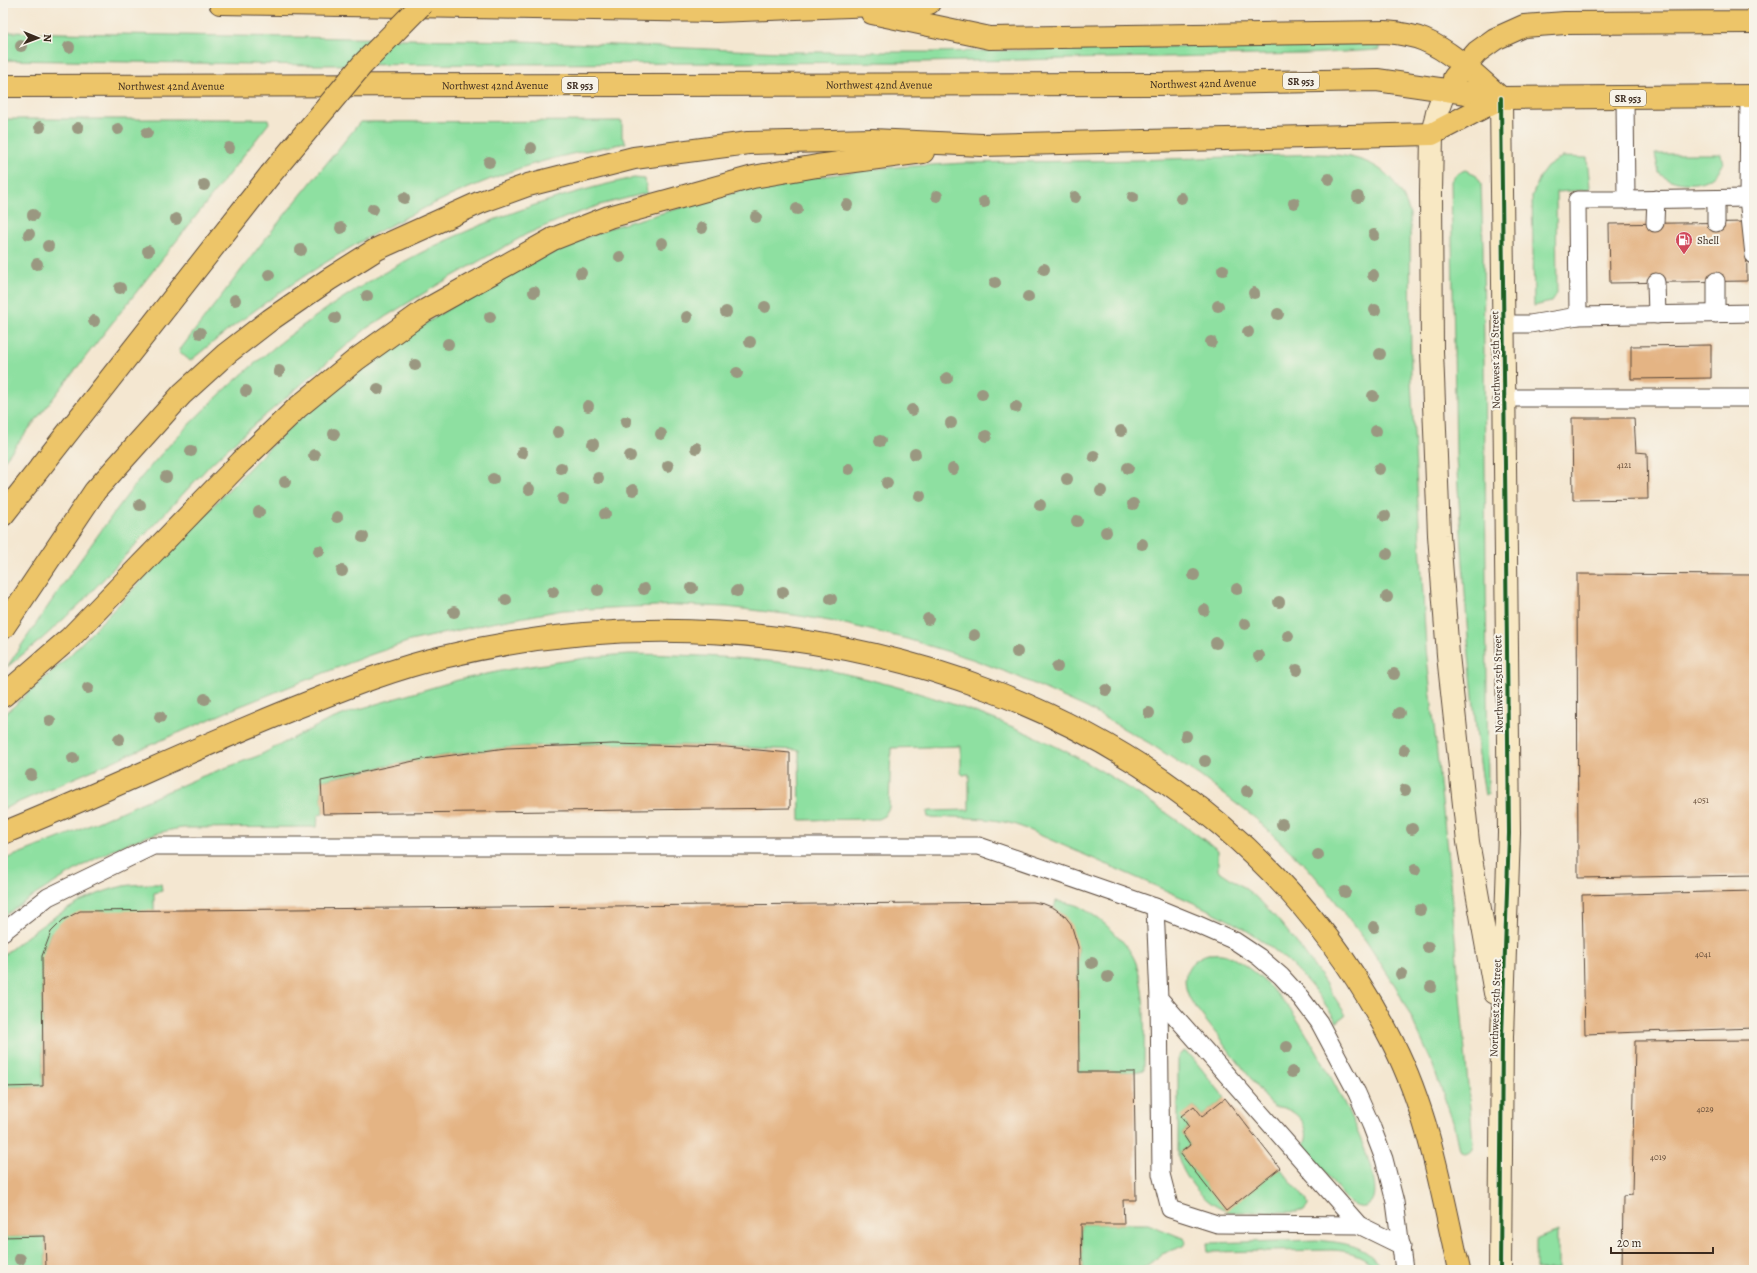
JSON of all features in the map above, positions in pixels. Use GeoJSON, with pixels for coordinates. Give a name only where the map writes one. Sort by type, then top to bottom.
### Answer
{"type":"FeatureCollection","features":[{"type":"Feature","properties":{"kind":"highway"},"geometry":{"type":"LineString","coordinates":[[220,3],[715,11],[929,3]]}},
{"type":"Feature","properties":{"kind":"highway"},"geometry":{"type":"LineString","coordinates":[[3,515],[270,175],[362,65],[423,3]]}},
{"type":"Feature","properties":{"kind":"highway"},"geometry":{"type":"LineString","coordinates":[[3,628],[96,491],[182,394],[226,354],[270,320],[328,280],[377,249],[481,202],[528,185],[634,158],[740,144],[804,140],[872,140],[982,145],[1432,134],[1501,98],[1464,66],[1424,40],[1406,34],[1385,32],[990,38],[838,6]]}},
{"type":"Feature","properties":{"kind":"highway"},"geometry":{"type":"LineString","coordinates":[[1445,90],[1464,66],[1494,39],[1524,26],[1565,24],[1750,22],[1754,19]]}},
{"type":"Feature","properties":{"kind":"highway","name":"Northwest 42nd Avenue"},"geometry":{"type":"LineString","coordinates":[[3,86],[1149,84],[1377,80],[1501,98],[1751,96]]}},
{"type":"Feature","properties":{"kind":"highway"},"geometry":{"type":"LineString","coordinates":[[3,696],[70,638],[296,408],[357,359],[424,311],[492,272],[553,239],[609,217],[753,177],[817,166],[982,145]]}},
{"type":"Feature","properties":{"kind":"highway"},"geometry":{"type":"LineString","coordinates":[[3,833],[100,793],[266,720],[336,692],[440,657],[517,642],[558,636],[642,631],[732,633],[770,636],[849,648],[937,672],[1012,698],[1050,715],[1126,756],[1159,777],[1192,802],[1248,850],[1280,880],[1309,913],[1334,944],[1357,978],[1393,1042],[1410,1078],[1424,1118],[1459,1270]]}},
{"type":"Feature","properties":{"kind":"street","name":"Northwest 25th Street"},"geometry":{"type":"LineString","coordinates":[[1445,90],[1437,112],[1432,134],[1431,225],[1434,413],[1439,535],[1448,655],[1468,842],[1502,1037]]}},
{"type":"Feature","properties":{"kind":"street","name":"Northwest 25th Street"},"geometry":{"type":"LineString","coordinates":[[1500,1270],[1502,1037],[1509,833],[1501,98]]}},
{"type":"Feature","properties":{"kind":"lane"},"geometry":{"type":"LineString","coordinates":[[1751,96],[1748,198],[1754,255]]}},
{"type":"Feature","properties":{"kind":"lane"},"geometry":{"type":"LineString","coordinates":[[1625,98],[1626,200]]}},
{"type":"Feature","properties":{"kind":"lane"},"geometry":{"type":"LineString","coordinates":[[1578,316],[1577,200],[1748,198]]}},
{"type":"Feature","properties":{"kind":"lane"},"geometry":{"type":"LineString","coordinates":[[1655,223],[1656,199]]}},
{"type":"Feature","properties":{"kind":"lane"},"geometry":{"type":"LineString","coordinates":[[1716,199],[1716,223]]}},
{"type":"Feature","properties":{"kind":"lane"},"geometry":{"type":"LineString","coordinates":[[1716,281],[1716,314]]}},
{"type":"Feature","properties":{"kind":"lane"},"geometry":{"type":"LineString","coordinates":[[1656,282],[1657,315]]}},
{"type":"Feature","properties":{"kind":"lane"},"geometry":{"type":"LineString","coordinates":[[1504,324],[1530,324],[1578,316],[1754,313]]}},
{"type":"Feature","properties":{"kind":"lane"},"geometry":{"type":"LineString","coordinates":[[1505,398],[1754,398]]}},
{"type":"Feature","properties":{"kind":"lane"},"geometry":{"type":"LineString","coordinates":[[3,932],[48,898],[153,846],[978,846],[1154,907],[1235,941],[1259,957],[1281,976],[1306,1004],[1319,1022],[1371,1125],[1384,1159],[1395,1202],[1404,1270]]}},
{"type":"Feature","properties":{"kind":"lane"},"geometry":{"type":"LineString","coordinates":[[1154,907],[1159,998],[1161,1174],[1170,1209],[1217,1224],[1359,1225]]}},
{"type":"Feature","properties":{"kind":"lane"},"geometry":{"type":"LineString","coordinates":[[1159,998],[1359,1225],[1402,1246]]}},
{"type":"Feature","properties":{"kind":"green space"},"geometry":{"type":"Polygon","coordinates":[[[3,32],[521,41],[780,52],[935,52],[1379,42],[1379,50],[1306,54],[920,62],[316,65],[3,60],[3,32]]]}},
{"type":"Feature","properties":{"kind":"green space"},"geometry":{"type":"Polygon","coordinates":[[[3,119],[268,119],[269,123],[3,462],[3,119]]]}},
{"type":"Feature","properties":{"kind":"green space"},"geometry":{"type":"Polygon","coordinates":[[[622,121],[622,137],[626,143],[597,148],[526,166],[468,188],[425,208],[343,252],[303,277],[264,304],[190,361],[179,351],[262,243],[360,122],[622,121]]]}},
{"type":"Feature","properties":{"kind":"green space"},"geometry":{"type":"Polygon","coordinates":[[[1319,154],[1351,157],[1376,167],[1387,175],[1396,185],[1404,198],[1410,214],[1411,381],[1426,648],[1448,859],[1473,1142],[1472,1148],[1468,1152],[1464,1153],[1459,1150],[1453,1122],[1432,1063],[1396,987],[1366,941],[1326,889],[1307,867],[1255,818],[1200,776],[1149,743],[1087,708],[1014,675],[972,659],[907,639],[841,623],[794,615],[726,607],[679,605],[563,610],[486,624],[410,641],[367,656],[238,707],[3,809],[3,716],[70,655],[260,457],[294,424],[384,351],[451,307],[514,271],[580,240],[616,226],[740,191],[788,181],[882,168],[965,163],[1138,160],[1319,154]]]}},
{"type":"Feature","properties":{"kind":"green space"},"geometry":{"type":"Polygon","coordinates":[[[1655,154],[1721,154],[1723,164],[1718,172],[1711,178],[1693,183],[1684,183],[1666,178],[1659,173],[1655,154]]]}},
{"type":"Feature","properties":{"kind":"green space"},"geometry":{"type":"Polygon","coordinates":[[[1562,157],[1587,158],[1590,187],[1588,190],[1556,192],[1557,293],[1551,302],[1534,306],[1532,196],[1541,175],[1547,167],[1562,157]]]}},
{"type":"Feature","properties":{"kind":"green space"},"geometry":{"type":"Polygon","coordinates":[[[1465,170],[1475,174],[1481,183],[1483,245],[1488,790],[1488,794],[1485,796],[1478,749],[1469,654],[1456,457],[1451,181],[1456,174],[1465,170]]]}},
{"type":"Feature","properties":{"kind":"green space"},"geometry":{"type":"Polygon","coordinates":[[[634,178],[645,179],[647,193],[600,205],[564,218],[527,234],[439,284],[367,328],[211,464],[80,604],[43,638],[7,667],[78,563],[142,476],[156,460],[205,408],[258,361],[313,318],[372,280],[433,247],[497,219],[564,196],[634,178]]]}},
{"type":"Feature","properties":{"kind":"green space"},"geometry":{"type":"Polygon","coordinates":[[[628,654],[753,659],[828,670],[888,684],[948,702],[1006,724],[1063,750],[1103,772],[1142,797],[1218,850],[1218,870],[1245,888],[1264,904],[1280,922],[1310,961],[1346,1015],[1337,1022],[1317,994],[1297,970],[1275,951],[1252,934],[1201,907],[1017,825],[977,818],[928,817],[927,812],[930,811],[969,810],[969,774],[963,775],[961,773],[961,746],[891,748],[889,808],[884,816],[878,819],[800,820],[799,750],[652,744],[579,744],[506,748],[413,761],[321,781],[323,814],[318,815],[317,827],[182,828],[165,831],[133,841],[103,855],[59,880],[3,917],[3,860],[72,833],[203,776],[258,756],[327,721],[356,710],[458,680],[511,669],[592,657],[628,654]]]}},
{"type":"Feature","properties":{"kind":"green space"},"geometry":{"type":"Polygon","coordinates":[[[161,884],[162,891],[154,893],[154,911],[51,932],[42,956],[43,1086],[3,1087],[3,956],[46,923],[80,902],[97,894],[114,888],[131,885],[161,884]]]}},
{"type":"Feature","properties":{"kind":"green space"},"geometry":{"type":"Polygon","coordinates":[[[1056,901],[1071,904],[1088,911],[1120,938],[1132,955],[1140,976],[1142,989],[1144,1070],[1134,1072],[1079,1072],[1078,947],[1064,915],[1054,908],[1056,901]]]}},
{"type":"Feature","properties":{"kind":"green space"},"geometry":{"type":"Polygon","coordinates":[[[1208,954],[1226,955],[1244,965],[1262,979],[1279,996],[1302,1026],[1346,1107],[1360,1138],[1370,1166],[1375,1188],[1372,1202],[1366,1207],[1355,1206],[1346,1199],[1304,1145],[1306,1130],[1304,1124],[1294,1113],[1287,1109],[1273,1107],[1193,1004],[1186,989],[1186,974],[1188,968],[1193,962],[1208,954]]]}},
{"type":"Feature","properties":{"kind":"green space"},"geometry":{"type":"Polygon","coordinates":[[[1184,1051],[1191,1056],[1225,1098],[1202,1116],[1194,1106],[1182,1116],[1189,1127],[1182,1133],[1190,1145],[1180,1153],[1226,1210],[1280,1168],[1307,1201],[1308,1205],[1304,1210],[1296,1212],[1230,1212],[1213,1204],[1197,1190],[1185,1174],[1178,1156],[1178,1056],[1184,1051]]]}},
{"type":"Feature","properties":{"kind":"green space"},"geometry":{"type":"Polygon","coordinates":[[[1081,1224],[1148,1224],[1185,1239],[1186,1243],[1184,1246],[1162,1254],[1141,1270],[1082,1270],[1081,1224]]]}},
{"type":"Feature","properties":{"kind":"green space"},"geometry":{"type":"Polygon","coordinates":[[[1558,1231],[1558,1270],[1536,1270],[1536,1240],[1558,1231]]]}},
{"type":"Feature","properties":{"kind":"green space"},"geometry":{"type":"Polygon","coordinates":[[[45,1236],[46,1270],[3,1270],[3,1237],[45,1236]]]}},
{"type":"Feature","properties":{"kind":"green space"},"geometry":{"type":"Polygon","coordinates":[[[1317,1240],[1354,1246],[1370,1255],[1382,1270],[1377,1270],[1362,1257],[1345,1251],[1208,1252],[1207,1243],[1317,1240]]]}},
{"type":"Feature","properties":{"kind":"building"},"geometry":{"type":"Polygon","coordinates":[[[1746,222],[1747,281],[1610,283],[1609,224],[1746,222]]]}},
{"type":"Feature","properties":{"kind":"building"},"geometry":{"type":"Polygon","coordinates":[[[1711,345],[1711,378],[1631,379],[1631,346],[1711,345]]]}},
{"type":"Feature","properties":{"kind":"building"},"geometry":{"type":"Polygon","coordinates":[[[1572,418],[1634,418],[1636,452],[1647,453],[1648,499],[1573,500],[1572,418]]]}},
{"type":"Feature","properties":{"kind":"building"},"geometry":{"type":"Polygon","coordinates":[[[1577,574],[1754,575],[1754,875],[1578,878],[1577,574]]]}},
{"type":"Feature","properties":{"kind":"building"},"geometry":{"type":"Polygon","coordinates":[[[613,744],[726,747],[790,753],[790,808],[323,814],[321,781],[423,759],[506,748],[613,744]]]}},
{"type":"Feature","properties":{"kind":"building"},"geometry":{"type":"Polygon","coordinates":[[[1754,891],[1754,1028],[1585,1034],[1582,895],[1754,891]]]}},
{"type":"Feature","properties":{"kind":"building"},"geometry":{"type":"Polygon","coordinates":[[[1033,902],[1054,908],[1064,915],[1071,924],[1078,947],[1079,1072],[1134,1072],[1136,1200],[1123,1200],[1124,1224],[1081,1224],[1082,1270],[46,1270],[45,1236],[3,1237],[3,1087],[43,1086],[42,956],[51,932],[63,920],[80,911],[1033,902]]]}},
{"type":"Feature","properties":{"kind":"building"},"geometry":{"type":"Polygon","coordinates":[[[1754,1040],[1754,1270],[1622,1270],[1623,1196],[1632,1195],[1635,1041],[1754,1040]]]}},
{"type":"Feature","properties":{"kind":"building"},"geometry":{"type":"Polygon","coordinates":[[[1225,1098],[1280,1168],[1226,1211],[1180,1153],[1190,1145],[1182,1133],[1189,1127],[1181,1116],[1194,1106],[1202,1116],[1225,1098]]]}},
{"type":"Feature","properties":{"kind":"cycle path"},"geometry":{"type":"LineString","coordinates":[[1500,1270],[1502,1037],[1509,833],[1501,98]]}},
{"type":"Feature","properties":{"kind":"place","name":"Shell"},"geometry":{"type":"Point","coordinates":[1684,255]}}]}
